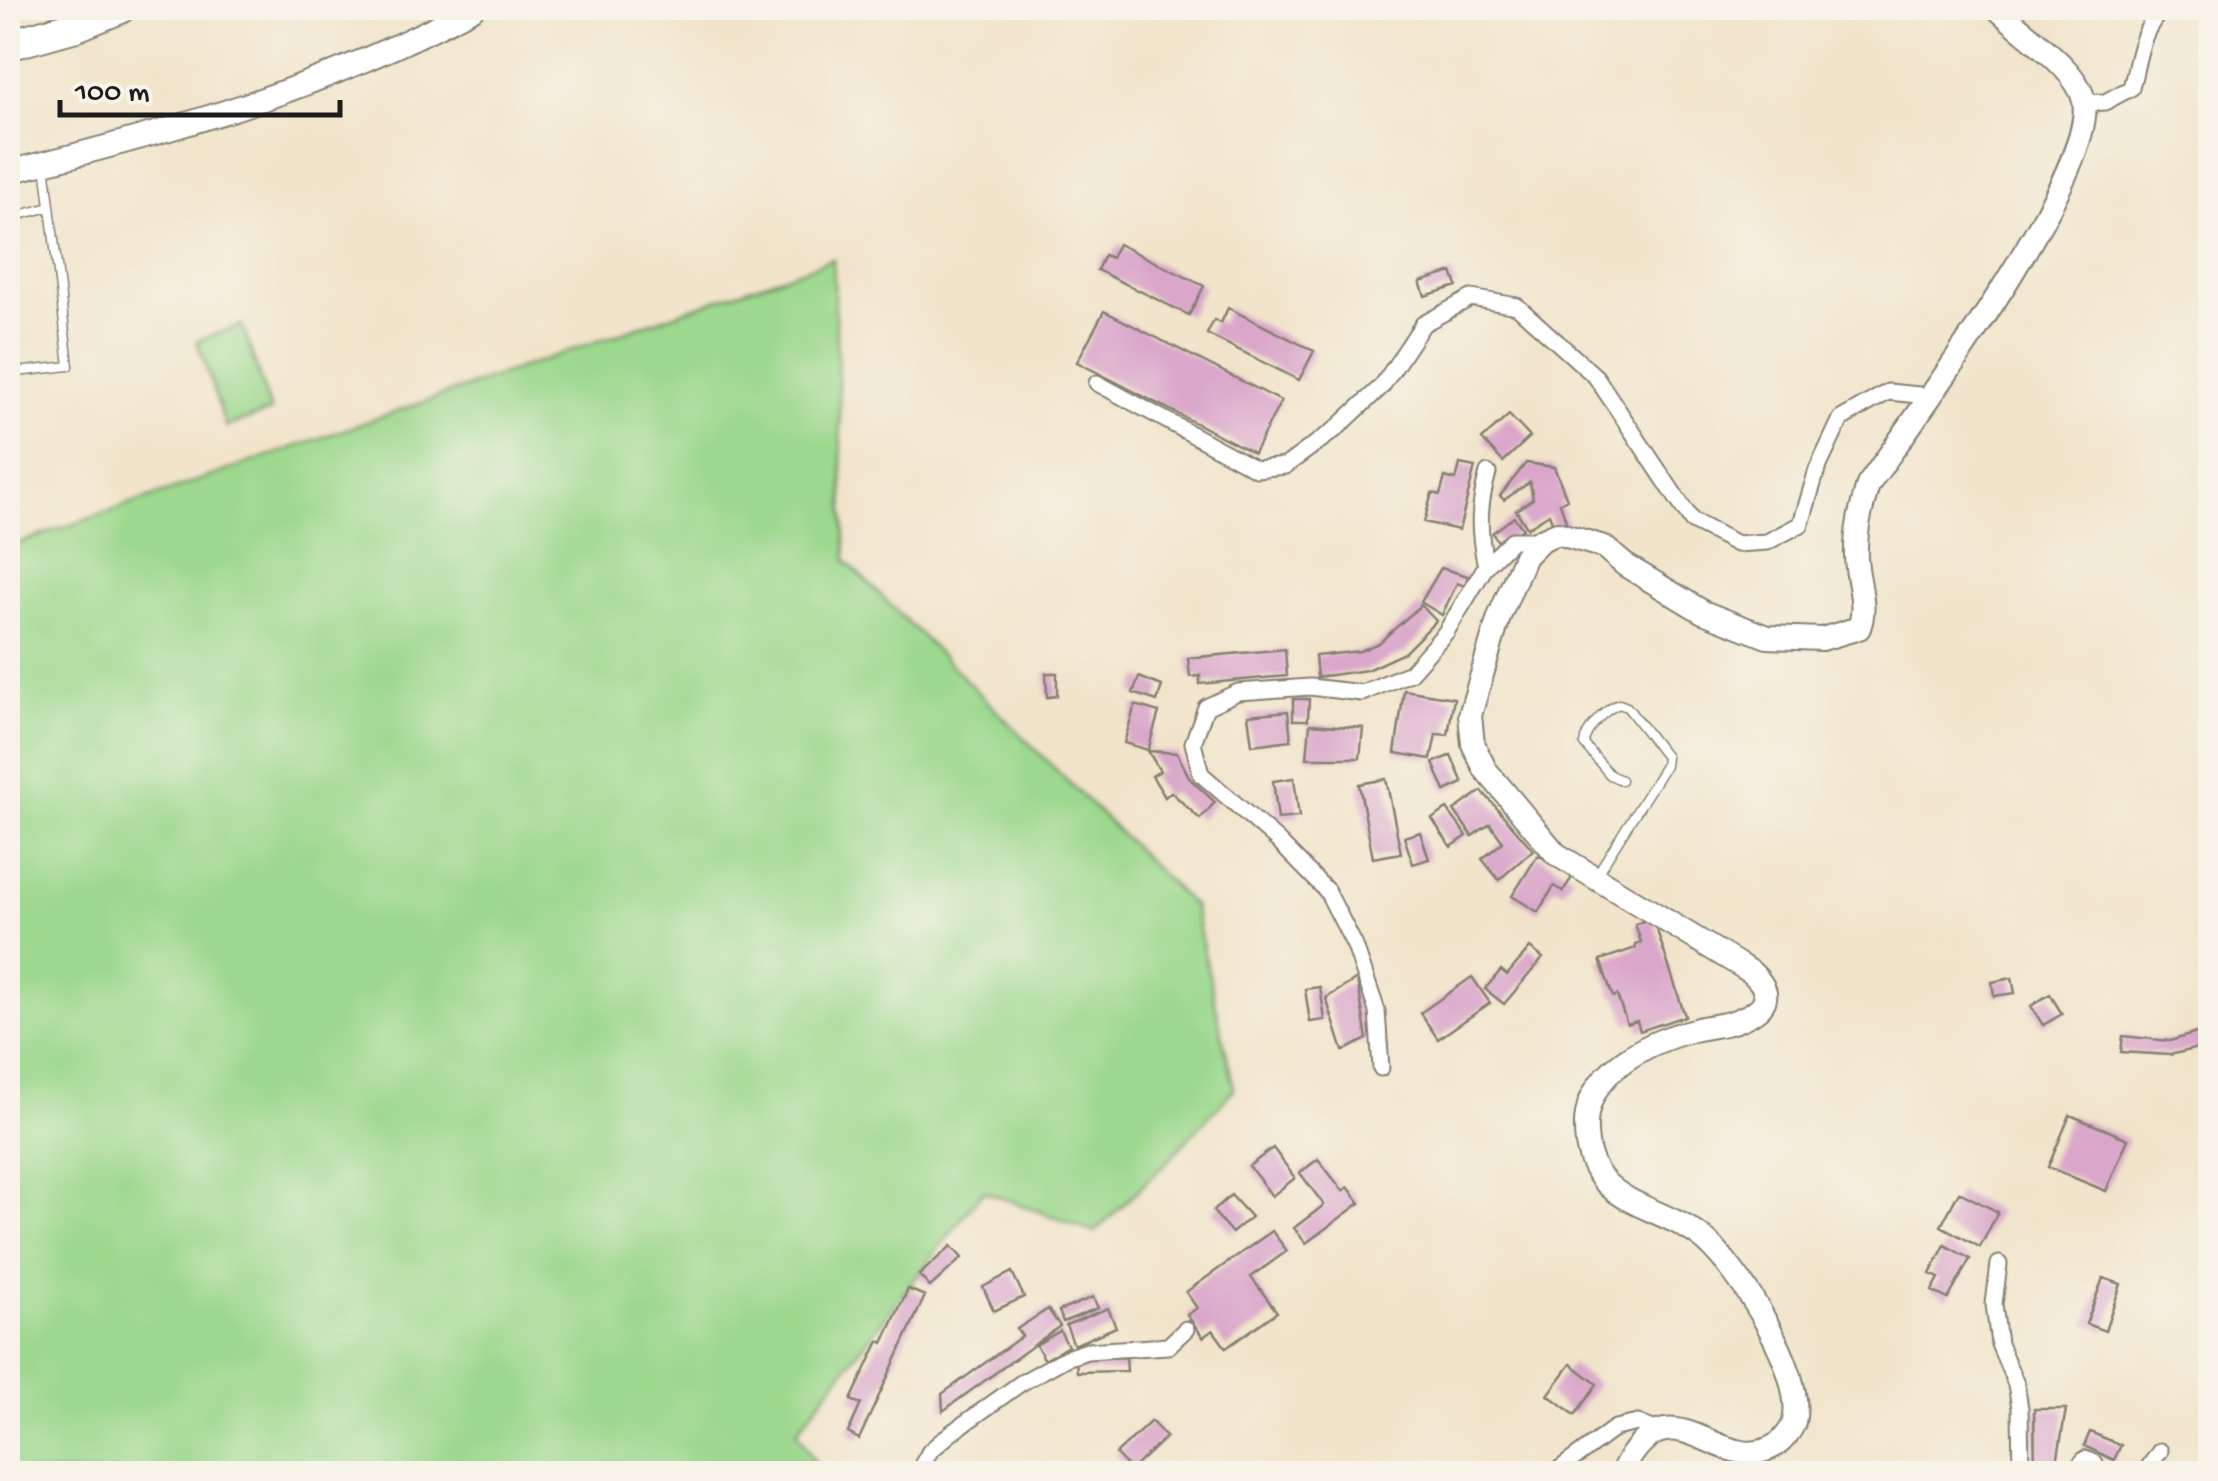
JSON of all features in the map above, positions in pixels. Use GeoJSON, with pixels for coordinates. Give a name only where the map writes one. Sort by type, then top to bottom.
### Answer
{"type":"FeatureCollection","features":[{"type":"Feature","properties":{"kind":"highway"},"geometry":{"type":"LineString","coordinates":[[8,54],[120,8]]}},
{"type":"Feature","properties":{"kind":"highway"},"geometry":{"type":"LineString","coordinates":[[8,45],[76,26]]}},
{"type":"Feature","properties":{"kind":"street"},"geometry":{"type":"LineString","coordinates":[[8,172],[142,138],[324,78],[410,42],[473,8]]}},
{"type":"Feature","properties":{"kind":"street"},"geometry":{"type":"LineString","coordinates":[[1553,1474],[1616,1428],[1638,1422],[1658,1431],[1690,1431],[1721,1447],[1759,1454],[1780,1443],[1794,1422],[1793,1392],[1773,1336],[1729,1266],[1688,1228],[1633,1204],[1616,1192],[1602,1176],[1588,1147],[1586,1119],[1595,1090],[1624,1061],[1654,1042],[1735,1022],[1756,1011],[1766,998],[1766,990],[1751,972],[1556,854],[1485,770],[1473,744],[1470,714],[1499,617],[1526,556],[1541,540],[1556,533],[1604,547],[1625,565],[1703,612],[1767,637],[1822,640],[1859,628],[1866,610],[1856,554],[1858,518],[1868,485],[1999,295],[2059,191],[2081,132],[2084,103],[2075,80],[2047,50],[2020,32],[1997,8]]}},
{"type":"Feature","properties":{"kind":"street"},"geometry":{"type":"LineString","coordinates":[[2084,103],[2105,102],[2131,88],[2141,39],[2151,20],[2164,8]]}},
{"type":"Feature","properties":{"kind":"street"},"geometry":{"type":"LineString","coordinates":[[1097,383],[1256,469],[1286,466],[1336,429],[1382,386],[1422,324],[1470,298],[1518,306],[1596,378],[1692,521],[1736,544],[1767,542],[1801,524],[1817,470],[1841,419],[1888,392],[1930,396]]}},
{"type":"Feature","properties":{"kind":"street"},"geometry":{"type":"LineString","coordinates":[[1486,566],[1478,533],[1479,503],[1488,473]]}},
{"type":"Feature","properties":{"kind":"street"},"geometry":{"type":"LineString","coordinates":[[1381,1068],[1376,1010],[1355,946],[1326,891],[1277,840],[1201,774],[1194,743],[1206,706],[1238,692],[1310,687],[1362,692],[1410,673],[1446,632],[1486,566],[1512,540],[1541,540]]}},
{"type":"Feature","properties":{"kind":"street"},"geometry":{"type":"LineString","coordinates":[[1999,1264],[1994,1304],[1999,1344],[2016,1384],[2020,1408],[2021,1474]]}},
{"type":"Feature","properties":{"kind":"street"},"geometry":{"type":"LineString","coordinates":[[918,1474],[930,1450],[951,1433],[1021,1383],[1066,1358],[1087,1350],[1168,1346],[1186,1329]]}},
{"type":"Feature","properties":{"kind":"street"},"geometry":{"type":"LineString","coordinates":[[1621,1474],[1641,1444],[1658,1431]]}},
{"type":"Feature","properties":{"kind":"street"},"geometry":{"type":"LineString","coordinates":[[2144,1474],[2160,1451]]}},
{"type":"Feature","properties":{"kind":"street"},"geometry":{"type":"LineString","coordinates":[[2072,1474],[2085,1458],[2095,1463],[2097,1474]]}},
{"type":"Feature","properties":{"kind":"lane"},"geometry":{"type":"LineString","coordinates":[[8,373],[69,366],[45,163]]}},
{"type":"Feature","properties":{"kind":"lane"},"geometry":{"type":"LineString","coordinates":[[8,218],[50,207]]}},
{"type":"Feature","properties":{"kind":"lane"},"geometry":{"type":"LineString","coordinates":[[1595,878],[1665,766],[1666,757],[1627,707],[1619,704],[1611,707],[1584,736],[1584,744],[1610,776],[1621,780]]}},
{"type":"Feature","properties":{"kind":"green space"},"geometry":{"type":"Polygon","coordinates":[[[833,259],[846,561],[1194,907],[1234,1089],[1095,1232],[983,1191],[797,1431],[821,1473],[8,1473],[8,547],[833,259]]]}},
{"type":"Feature","properties":{"kind":"green space"},"geometry":{"type":"Polygon","coordinates":[[[242,325],[271,411],[226,427],[197,341],[242,325]]]}},
{"type":"Feature","properties":{"kind":"building"},"geometry":{"type":"Polygon","coordinates":[[[1118,244],[1204,286],[1189,315],[1097,270],[1104,255],[1111,258],[1118,244]]]}},
{"type":"Feature","properties":{"kind":"building"},"geometry":{"type":"Polygon","coordinates":[[[1452,272],[1457,286],[1425,296],[1420,282],[1452,272]]]}},
{"type":"Feature","properties":{"kind":"building"},"geometry":{"type":"Polygon","coordinates":[[[1228,308],[1314,351],[1299,380],[1207,334],[1214,320],[1221,323],[1228,308]]]}},
{"type":"Feature","properties":{"kind":"building"},"geometry":{"type":"Polygon","coordinates":[[[1104,311],[1281,401],[1254,453],[1077,362],[1104,311]]]}},
{"type":"Feature","properties":{"kind":"building"},"geometry":{"type":"Polygon","coordinates":[[[1509,415],[1530,437],[1503,462],[1482,439],[1509,415]]]}},
{"type":"Feature","properties":{"kind":"building"},"geometry":{"type":"Polygon","coordinates":[[[1526,463],[1554,467],[1567,499],[1560,503],[1568,527],[1556,532],[1549,514],[1527,528],[1516,510],[1533,499],[1530,482],[1504,500],[1500,496],[1526,463]]]}},
{"type":"Feature","properties":{"kind":"building"},"geometry":{"type":"Polygon","coordinates":[[[1460,464],[1475,467],[1459,530],[1424,522],[1432,493],[1440,495],[1445,477],[1456,480],[1460,464]]]}},
{"type":"Feature","properties":{"kind":"building"},"geometry":{"type":"Polygon","coordinates":[[[1514,517],[1523,529],[1501,545],[1492,533],[1514,517]]]}},
{"type":"Feature","properties":{"kind":"building"},"geometry":{"type":"Polygon","coordinates":[[[1441,568],[1468,576],[1465,586],[1457,583],[1442,615],[1421,602],[1441,568]]]}},
{"type":"Feature","properties":{"kind":"building"},"geometry":{"type":"Polygon","coordinates":[[[1421,605],[1436,621],[1404,653],[1367,670],[1317,677],[1315,656],[1360,651],[1379,643],[1421,605]]]}},
{"type":"Feature","properties":{"kind":"building"},"geometry":{"type":"Polygon","coordinates":[[[1285,649],[1287,676],[1200,684],[1200,676],[1190,677],[1188,658],[1285,649]]]}},
{"type":"Feature","properties":{"kind":"building"},"geometry":{"type":"Polygon","coordinates":[[[1046,673],[1057,673],[1057,696],[1047,697],[1046,673]]]}},
{"type":"Feature","properties":{"kind":"building"},"geometry":{"type":"Polygon","coordinates":[[[1139,677],[1162,686],[1157,701],[1133,693],[1139,677]]]}},
{"type":"Feature","properties":{"kind":"building"},"geometry":{"type":"Polygon","coordinates":[[[1404,690],[1454,698],[1448,735],[1436,734],[1431,759],[1395,753],[1404,690]]]}},
{"type":"Feature","properties":{"kind":"building"},"geometry":{"type":"Polygon","coordinates":[[[1293,699],[1309,699],[1308,720],[1293,720],[1293,699]]]}},
{"type":"Feature","properties":{"kind":"building"},"geometry":{"type":"Polygon","coordinates":[[[1135,705],[1159,712],[1148,750],[1124,743],[1135,705]]]}},
{"type":"Feature","properties":{"kind":"building"},"geometry":{"type":"Polygon","coordinates":[[[1288,711],[1291,740],[1252,745],[1248,715],[1288,711]]]}},
{"type":"Feature","properties":{"kind":"building"},"geometry":{"type":"Polygon","coordinates":[[[1310,724],[1363,728],[1360,758],[1307,758],[1310,724]]]}},
{"type":"Feature","properties":{"kind":"building"},"geometry":{"type":"Polygon","coordinates":[[[1148,751],[1177,753],[1190,779],[1215,802],[1200,819],[1171,792],[1165,797],[1152,776],[1160,771],[1148,751]]]}},
{"type":"Feature","properties":{"kind":"building"},"geometry":{"type":"Polygon","coordinates":[[[1451,755],[1463,783],[1445,791],[1433,763],[1451,755]]]}},
{"type":"Feature","properties":{"kind":"building"},"geometry":{"type":"Polygon","coordinates":[[[1294,778],[1299,817],[1278,819],[1273,781],[1294,778]]]}},
{"type":"Feature","properties":{"kind":"building"},"geometry":{"type":"Polygon","coordinates":[[[1386,779],[1401,853],[1373,858],[1359,784],[1386,779]]]}},
{"type":"Feature","properties":{"kind":"building"},"geometry":{"type":"Polygon","coordinates":[[[1482,791],[1533,850],[1499,880],[1482,859],[1503,842],[1490,824],[1472,836],[1454,810],[1482,791]]]}},
{"type":"Feature","properties":{"kind":"building"},"geometry":{"type":"Polygon","coordinates":[[[1447,809],[1467,836],[1451,847],[1432,819],[1447,809]]]}},
{"type":"Feature","properties":{"kind":"building"},"geometry":{"type":"Polygon","coordinates":[[[1420,832],[1429,859],[1413,864],[1404,837],[1420,832]]]}},
{"type":"Feature","properties":{"kind":"building"},"geometry":{"type":"Polygon","coordinates":[[[1538,855],[1573,876],[1563,891],[1554,886],[1538,912],[1512,896],[1538,855]]]}},
{"type":"Feature","properties":{"kind":"building"},"geometry":{"type":"Polygon","coordinates":[[[1653,918],[1685,1016],[1640,1031],[1637,1021],[1627,1024],[1600,960],[1636,948],[1635,944],[1641,942],[1635,924],[1653,918]]]}},
{"type":"Feature","properties":{"kind":"building"},"geometry":{"type":"Polygon","coordinates":[[[1530,948],[1543,958],[1504,1004],[1485,989],[1501,970],[1507,975],[1530,948]]]}},
{"type":"Feature","properties":{"kind":"building"},"geometry":{"type":"Polygon","coordinates":[[[1472,977],[1490,1003],[1438,1039],[1420,1013],[1472,977]]]}},
{"type":"Feature","properties":{"kind":"building"},"geometry":{"type":"Polygon","coordinates":[[[2012,978],[2015,993],[1994,996],[1992,982],[2012,978]]]}},
{"type":"Feature","properties":{"kind":"building"},"geometry":{"type":"Polygon","coordinates":[[[1357,979],[1367,1039],[1343,1051],[1326,998],[1357,979]]]}},
{"type":"Feature","properties":{"kind":"building"},"geometry":{"type":"Polygon","coordinates":[[[1320,987],[1325,1020],[1310,1022],[1305,989],[1320,987]]]}},
{"type":"Feature","properties":{"kind":"building"},"geometry":{"type":"Polygon","coordinates":[[[2050,994],[2062,1014],[2043,1025],[2031,1006],[2050,994]]]}},
{"type":"Feature","properties":{"kind":"building"},"geometry":{"type":"Polygon","coordinates":[[[2210,1029],[2210,1045],[2170,1055],[2121,1052],[2123,1036],[2170,1041],[2210,1029]]]}},
{"type":"Feature","properties":{"kind":"building"},"geometry":{"type":"Polygon","coordinates":[[[2070,1115],[2128,1139],[2106,1191],[2048,1167],[2070,1115]]]}},
{"type":"Feature","properties":{"kind":"building"},"geometry":{"type":"Polygon","coordinates":[[[1273,1148],[1295,1178],[1272,1196],[1249,1166],[1273,1148]]]}},
{"type":"Feature","properties":{"kind":"building"},"geometry":{"type":"Polygon","coordinates":[[[1318,1159],[1343,1191],[1348,1187],[1360,1203],[1306,1243],[1294,1228],[1324,1205],[1300,1173],[1318,1159]]]}},
{"type":"Feature","properties":{"kind":"building"},"geometry":{"type":"Polygon","coordinates":[[[1959,1192],[1998,1212],[1980,1247],[1941,1226],[1959,1192]]]}},
{"type":"Feature","properties":{"kind":"building"},"geometry":{"type":"Polygon","coordinates":[[[1231,1195],[1251,1217],[1232,1233],[1213,1211],[1231,1195]]]}},
{"type":"Feature","properties":{"kind":"building"},"geometry":{"type":"Polygon","coordinates":[[[1272,1231],[1287,1251],[1251,1277],[1277,1312],[1226,1348],[1213,1330],[1203,1337],[1187,1315],[1197,1308],[1186,1292],[1272,1231]]]}},
{"type":"Feature","properties":{"kind":"building"},"geometry":{"type":"Polygon","coordinates":[[[1945,1245],[1970,1259],[1948,1299],[1932,1291],[1939,1278],[1930,1274],[1945,1245]]]}},
{"type":"Feature","properties":{"kind":"building"},"geometry":{"type":"Polygon","coordinates":[[[951,1246],[962,1258],[930,1287],[919,1275],[951,1246]]]}},
{"type":"Feature","properties":{"kind":"building"},"geometry":{"type":"Polygon","coordinates":[[[1012,1272],[1024,1297],[994,1311],[983,1287],[1012,1272]]]}},
{"type":"Feature","properties":{"kind":"building"},"geometry":{"type":"Polygon","coordinates":[[[2103,1278],[2121,1284],[2105,1331],[2086,1324],[2103,1278]]]}},
{"type":"Feature","properties":{"kind":"building"},"geometry":{"type":"Polygon","coordinates":[[[908,1289],[925,1296],[859,1439],[848,1433],[861,1404],[851,1400],[908,1289]]]}},
{"type":"Feature","properties":{"kind":"building"},"geometry":{"type":"Polygon","coordinates":[[[1093,1297],[1098,1308],[1063,1322],[1059,1311],[1093,1297]]]}},
{"type":"Feature","properties":{"kind":"building"},"geometry":{"type":"Polygon","coordinates":[[[1108,1308],[1116,1327],[1074,1345],[1066,1325],[1108,1308]]]}},
{"type":"Feature","properties":{"kind":"building"},"geometry":{"type":"Polygon","coordinates":[[[1048,1309],[1060,1326],[943,1411],[942,1394],[1022,1336],[1017,1329],[1048,1309]]]}},
{"type":"Feature","properties":{"kind":"building"},"geometry":{"type":"Polygon","coordinates":[[[1060,1331],[1068,1346],[1045,1360],[1036,1345],[1060,1331]]]}},
{"type":"Feature","properties":{"kind":"building"},"geometry":{"type":"Polygon","coordinates":[[[1126,1357],[1127,1371],[1077,1372],[1076,1359],[1126,1357]]]}},
{"type":"Feature","properties":{"kind":"building"},"geometry":{"type":"Polygon","coordinates":[[[1571,1364],[1597,1384],[1575,1415],[1548,1395],[1571,1364]]]}},
{"type":"Feature","properties":{"kind":"building"},"geometry":{"type":"Polygon","coordinates":[[[2034,1409],[2066,1409],[2055,1474],[2035,1474],[2034,1409]]]}},
{"type":"Feature","properties":{"kind":"building"},"geometry":{"type":"Polygon","coordinates":[[[1151,1421],[1166,1437],[1131,1470],[1116,1454],[1151,1421]]]}},
{"type":"Feature","properties":{"kind":"building"},"geometry":{"type":"Polygon","coordinates":[[[2090,1432],[2121,1445],[2114,1460],[2084,1446],[2090,1432]]]}}]}
